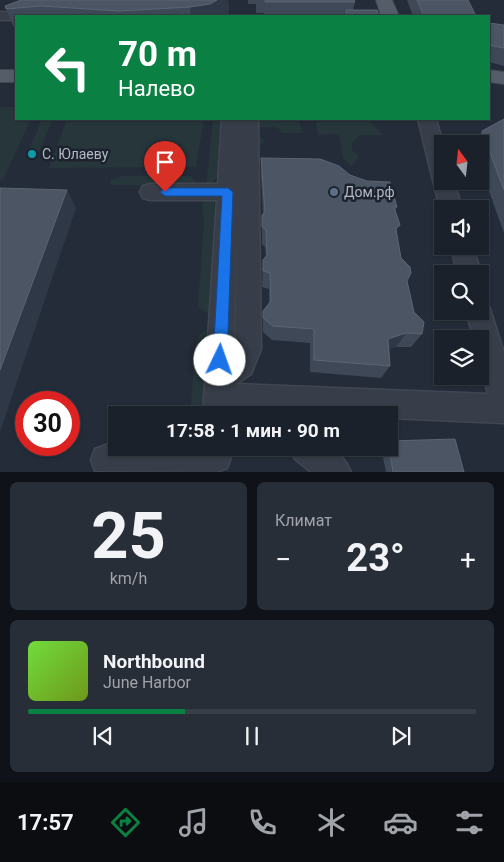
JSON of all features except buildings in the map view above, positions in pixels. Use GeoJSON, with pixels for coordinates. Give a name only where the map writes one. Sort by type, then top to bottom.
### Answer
{"type":"FeatureCollection","features":[{"type":"Feature","properties":{"kind":"main road"},"geometry":{"type":"LineString","coordinates":[[384,0],[390,15]]}},
{"type":"Feature","properties":{"kind":"main road"},"geometry":{"type":"LineString","coordinates":[[0,65],[15,65]]}},
{"type":"Feature","properties":{"kind":"main road"},"geometry":{"type":"LineString","coordinates":[[0,76],[15,76]]}},
{"type":"Feature","properties":{"kind":"main road"},"geometry":{"type":"LineString","coordinates":[[490,76],[504,78]]}},
{"type":"Feature","properties":{"kind":"main road"},"geometry":{"type":"LineString","coordinates":[[490,85],[504,88]]}},
{"type":"Feature","properties":{"kind":"street"},"geometry":{"type":"LineString","coordinates":[[0,16],[15,16]]}},
{"type":"Feature","properties":{"kind":"street"},"geometry":{"type":"LineString","coordinates":[[218,397],[231,120]]}},
{"type":"Feature","properties":{"kind":"street"},"geometry":{"type":"LineString","coordinates":[[218,397],[241,364],[248,349],[249,120]]}},
{"type":"Feature","properties":{"kind":"street"},"geometry":{"type":"LineString","coordinates":[[426,120],[434,148]]}},
{"type":"Feature","properties":{"kind":"street"},"geometry":{"type":"LineString","coordinates":[[150,192],[228,192]]}},
{"type":"Feature","properties":{"kind":"street"},"geometry":{"type":"LineString","coordinates":[[218,397],[503,397],[482,320]]}},
{"type":"Feature","properties":{"kind":"street"},"geometry":{"type":"LineString","coordinates":[[315,456],[334,472]]}},
{"type":"Feature","properties":{"kind":"street"},"geometry":{"type":"LineString","coordinates":[[106,460],[216,459]]}},
{"type":"Feature","properties":{"kind":"shaded area"},"geometry":{"type":"Polygon","coordinates":[[[0,107],[15,107],[15,120],[31,120],[3,180],[0,180],[0,107]]]}},
{"type":"Feature","properties":{"kind":"shaded area"},"geometry":{"type":"Polygon","coordinates":[[[42,120],[53,120],[39,152],[28,152],[42,120]]]}},
{"type":"Feature","properties":{"kind":"shaded area"},"geometry":{"type":"Polygon","coordinates":[[[67,120],[204,120],[196,167],[49,168],[67,120]]]}},
{"type":"Feature","properties":{"kind":"shaded area"},"geometry":{"type":"Polygon","coordinates":[[[213,120],[221,120],[217,177],[206,188],[213,120]]]}},
{"type":"Feature","properties":{"kind":"shaded area"},"geometry":{"type":"Polygon","coordinates":[[[256,120],[298,120],[303,133],[282,133],[277,127],[260,127],[260,136],[265,141],[259,146],[255,146],[256,120]]]}},
{"type":"Feature","properties":{"kind":"shaded area"},"geometry":{"type":"Polygon","coordinates":[[[318,120],[369,120],[383,135],[360,135],[352,143],[352,150],[359,158],[351,166],[343,159],[339,134],[318,135],[316,123],[318,120]]]}},
{"type":"Feature","properties":{"kind":"shaded area"},"geometry":{"type":"Polygon","coordinates":[[[123,176],[191,176],[196,181],[195,185],[110,185],[111,180],[123,176]]]}},
{"type":"Feature","properties":{"kind":"shaded area"},"geometry":{"type":"Polygon","coordinates":[[[205,198],[214,201],[215,214],[211,310],[206,313],[198,307],[204,220],[202,206],[205,198]]]}},
{"type":"Feature","properties":{"kind":"shaded area"},"geometry":{"type":"Polygon","coordinates":[[[210,327],[204,406],[191,406],[196,343],[200,334],[210,327]]]}},
{"type":"Feature","properties":{"kind":"place","name":"С. Юлаеву"},"geometry":{"type":"Point","coordinates":[32,154]}},
{"type":"Feature","properties":{"kind":"place","name":"Дом.рф"},"geometry":{"type":"Point","coordinates":[334,192]}},
{"type":"Feature","properties":{"kind":"route"},"geometry":{"type":"LineString","coordinates":[[165,192],[228,192],[220,360]]}}]}
